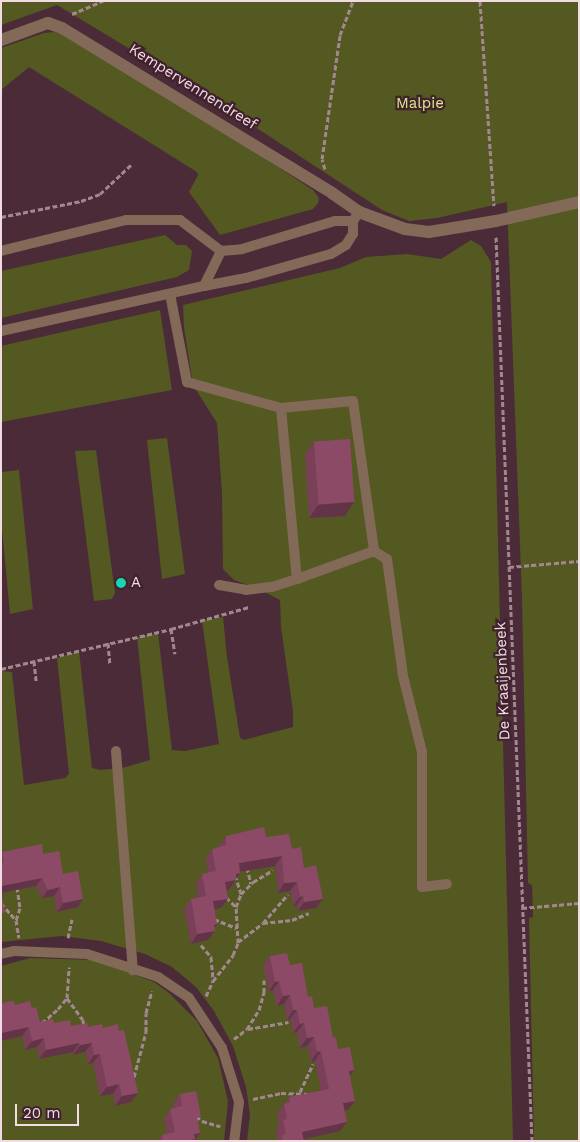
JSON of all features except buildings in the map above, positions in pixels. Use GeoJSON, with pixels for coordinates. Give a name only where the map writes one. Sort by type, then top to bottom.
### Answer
{"type":"FeatureCollection","features":[{"type":"Feature","properties":{"kind":"street"},"geometry":{"type":"LineString","coordinates":[[1,40],[48,23]]}},
{"type":"Feature","properties":{"kind":"street","name":"Kempervennendreef"},"geometry":{"type":"LineString","coordinates":[[48,23],[77,34],[332,193],[356,217],[405,229],[429,232],[496,221],[579,202]]}},
{"type":"Feature","properties":{"kind":"lane"},"geometry":{"type":"LineString","coordinates":[[1,251],[126,220],[180,220],[221,251],[242,249],[335,221],[356,217],[353,234],[346,245],[331,254],[264,274],[1,331]]}},
{"type":"Feature","properties":{"kind":"lane"},"geometry":{"type":"LineString","coordinates":[[204,286],[221,251]]}},
{"type":"Feature","properties":{"kind":"lane"},"geometry":{"type":"LineString","coordinates":[[170,294],[187,382],[281,408],[353,401],[374,550],[387,559],[403,676],[422,752],[422,887],[447,884]]}},
{"type":"Feature","properties":{"kind":"lane"},"geometry":{"type":"LineString","coordinates":[[281,408],[298,579]]}},
{"type":"Feature","properties":{"kind":"lane"},"geometry":{"type":"LineString","coordinates":[[219,585],[246,590],[272,587],[374,550]]}},
{"type":"Feature","properties":{"kind":"lane"},"geometry":{"type":"LineString","coordinates":[[116,751],[132,970]]}},
{"type":"Feature","properties":{"kind":"lane"},"geometry":{"type":"LineString","coordinates":[[1,954],[20,951],[88,954],[158,977],[189,998],[223,1050],[239,1102],[234,1141]]}},
{"type":"Feature","properties":{"kind":"path"},"geometry":{"type":"LineString","coordinates":[[48,23],[103,1]]}},
{"type":"Feature","properties":{"kind":"path"},"geometry":{"type":"LineString","coordinates":[[332,193],[322,159],[340,35],[353,1]]}},
{"type":"Feature","properties":{"kind":"path","name":"De Kraaijenbeek"},"geometry":{"type":"LineString","coordinates":[[480,1],[496,221],[532,1141]]}},
{"type":"Feature","properties":{"kind":"path"},"geometry":{"type":"LineString","coordinates":[[1,217],[82,201],[100,194],[133,163]]}},
{"type":"Feature","properties":{"kind":"path"},"geometry":{"type":"LineString","coordinates":[[510,567],[579,561]]}},
{"type":"Feature","properties":{"kind":"path"},"geometry":{"type":"LineString","coordinates":[[1,669],[171,629],[252,606]]}},
{"type":"Feature","properties":{"kind":"path"},"geometry":{"type":"LineString","coordinates":[[171,629],[175,654]]}},
{"type":"Feature","properties":{"kind":"path"},"geometry":{"type":"LineString","coordinates":[[108,643],[110,665]]}},
{"type":"Feature","properties":{"kind":"path"},"geometry":{"type":"LineString","coordinates":[[34,661],[36,681]]}},
{"type":"Feature","properties":{"kind":"path"},"geometry":{"type":"LineString","coordinates":[[248,860],[251,884]]}},
{"type":"Feature","properties":{"kind":"path"},"geometry":{"type":"LineString","coordinates":[[232,866],[241,894]]}},
{"type":"Feature","properties":{"kind":"path"},"geometry":{"type":"LineString","coordinates":[[238,943],[236,907],[241,894],[251,884],[273,870]]}},
{"type":"Feature","properties":{"kind":"path"},"geometry":{"type":"LineString","coordinates":[[17,885],[20,908],[16,920],[20,951]]}},
{"type":"Feature","properties":{"kind":"path"},"geometry":{"type":"LineString","coordinates":[[18,893],[25,886]]}},
{"type":"Feature","properties":{"kind":"path"},"geometry":{"type":"LineString","coordinates":[[222,894],[236,907]]}},
{"type":"Feature","properties":{"kind":"path"},"geometry":{"type":"LineString","coordinates":[[198,1013],[213,981],[224,969],[238,943],[262,923],[288,894]]}},
{"type":"Feature","properties":{"kind":"path"},"geometry":{"type":"LineString","coordinates":[[1,903],[16,920]]}},
{"type":"Feature","properties":{"kind":"path"},"geometry":{"type":"LineString","coordinates":[[522,908],[579,903]]}},
{"type":"Feature","properties":{"kind":"path"},"geometry":{"type":"LineString","coordinates":[[262,923],[292,920],[309,913]]}},
{"type":"Feature","properties":{"kind":"path"},"geometry":{"type":"LineString","coordinates":[[213,919],[236,929]]}},
{"type":"Feature","properties":{"kind":"path"},"geometry":{"type":"LineString","coordinates":[[201,945],[211,957],[213,981]]}},
{"type":"Feature","properties":{"kind":"path"},"geometry":{"type":"LineString","coordinates":[[36,1028],[58,1009],[67,998],[70,953]]}},
{"type":"Feature","properties":{"kind":"path"},"geometry":{"type":"LineString","coordinates":[[133,1078],[146,1032],[147,1004],[158,977]]}},
{"type":"Feature","properties":{"kind":"path"},"geometry":{"type":"LineString","coordinates":[[223,1050],[247,1029],[263,1001],[264,980]]}},
{"type":"Feature","properties":{"kind":"path"},"geometry":{"type":"LineString","coordinates":[[67,998],[83,1020],[82,1031]]}},
{"type":"Feature","properties":{"kind":"path"},"geometry":{"type":"LineString","coordinates":[[247,1029],[288,1022]]}},
{"type":"Feature","properties":{"kind":"path"},"geometry":{"type":"LineString","coordinates":[[300,1092],[313,1064]]}},
{"type":"Feature","properties":{"kind":"path"},"geometry":{"type":"LineString","coordinates":[[239,1102],[282,1093],[300,1092],[314,1094]]}},
{"type":"Feature","properties":{"kind":"path"},"geometry":{"type":"LineString","coordinates":[[196,1116],[202,1121],[236,1129]]}},
{"type":"Feature","properties":{"kind":"green space","name":"Malpie"},"geometry":{"type":"Polygon","coordinates":[[[1,1],[579,1],[579,1141],[534,1141],[529,918],[533,917],[532,885],[528,883],[522,598],[507,202],[437,218],[409,221],[382,210],[206,95],[57,5],[1,25],[1,1]]]}},
{"type":"Feature","properties":{"kind":"green space"},"geometry":{"type":"Polygon","coordinates":[[[44,33],[64,34],[169,96],[313,190],[319,198],[318,203],[313,209],[220,235],[189,192],[198,175],[197,172],[29,67],[1,90],[1,48],[44,33]]]}},
{"type":"Feature","properties":{"kind":"green space"},"geometry":{"type":"Polygon","coordinates":[[[165,235],[177,245],[186,245],[192,251],[189,270],[177,277],[1,318],[1,271],[165,235]]]}},
{"type":"Feature","properties":{"kind":"green space"},"geometry":{"type":"Polygon","coordinates":[[[471,240],[481,246],[491,262],[513,1141],[247,1141],[250,1115],[246,1087],[233,1046],[214,1011],[196,987],[172,967],[145,954],[101,941],[62,936],[1,942],[1,671],[12,672],[24,785],[65,778],[69,774],[57,658],[79,651],[92,768],[100,770],[122,768],[150,760],[137,637],[158,633],[172,750],[185,751],[219,744],[202,621],[223,617],[227,657],[240,738],[244,740],[293,727],[293,711],[281,627],[280,600],[257,588],[234,580],[223,569],[222,493],[217,423],[193,385],[184,328],[183,305],[340,268],[366,257],[407,254],[441,259],[471,240]]]}},
{"type":"Feature","properties":{"kind":"green space"},"geometry":{"type":"Polygon","coordinates":[[[160,310],[172,390],[1,422],[1,346],[160,310]]]}},
{"type":"Feature","properties":{"kind":"green space"},"geometry":{"type":"Polygon","coordinates":[[[167,438],[185,574],[162,579],[147,440],[167,438]]]}},
{"type":"Feature","properties":{"kind":"green space"},"geometry":{"type":"Polygon","coordinates":[[[96,450],[115,593],[112,599],[94,601],[75,451],[96,450]]]}},
{"type":"Feature","properties":{"kind":"green space"},"geometry":{"type":"Polygon","coordinates":[[[19,470],[33,609],[10,614],[1,518],[1,472],[19,470]]]}},
{"type":"Feature","properties":{"kind":"green space"},"geometry":{"type":"Polygon","coordinates":[[[30,958],[96,960],[154,982],[169,993],[197,1021],[218,1058],[228,1101],[224,1141],[1,1141],[1,966],[30,958]]]}},
{"type":"Feature","properties":{"kind":"place","name":"A"},"geometry":{"type":"Point","coordinates":[121,583]}}]}
